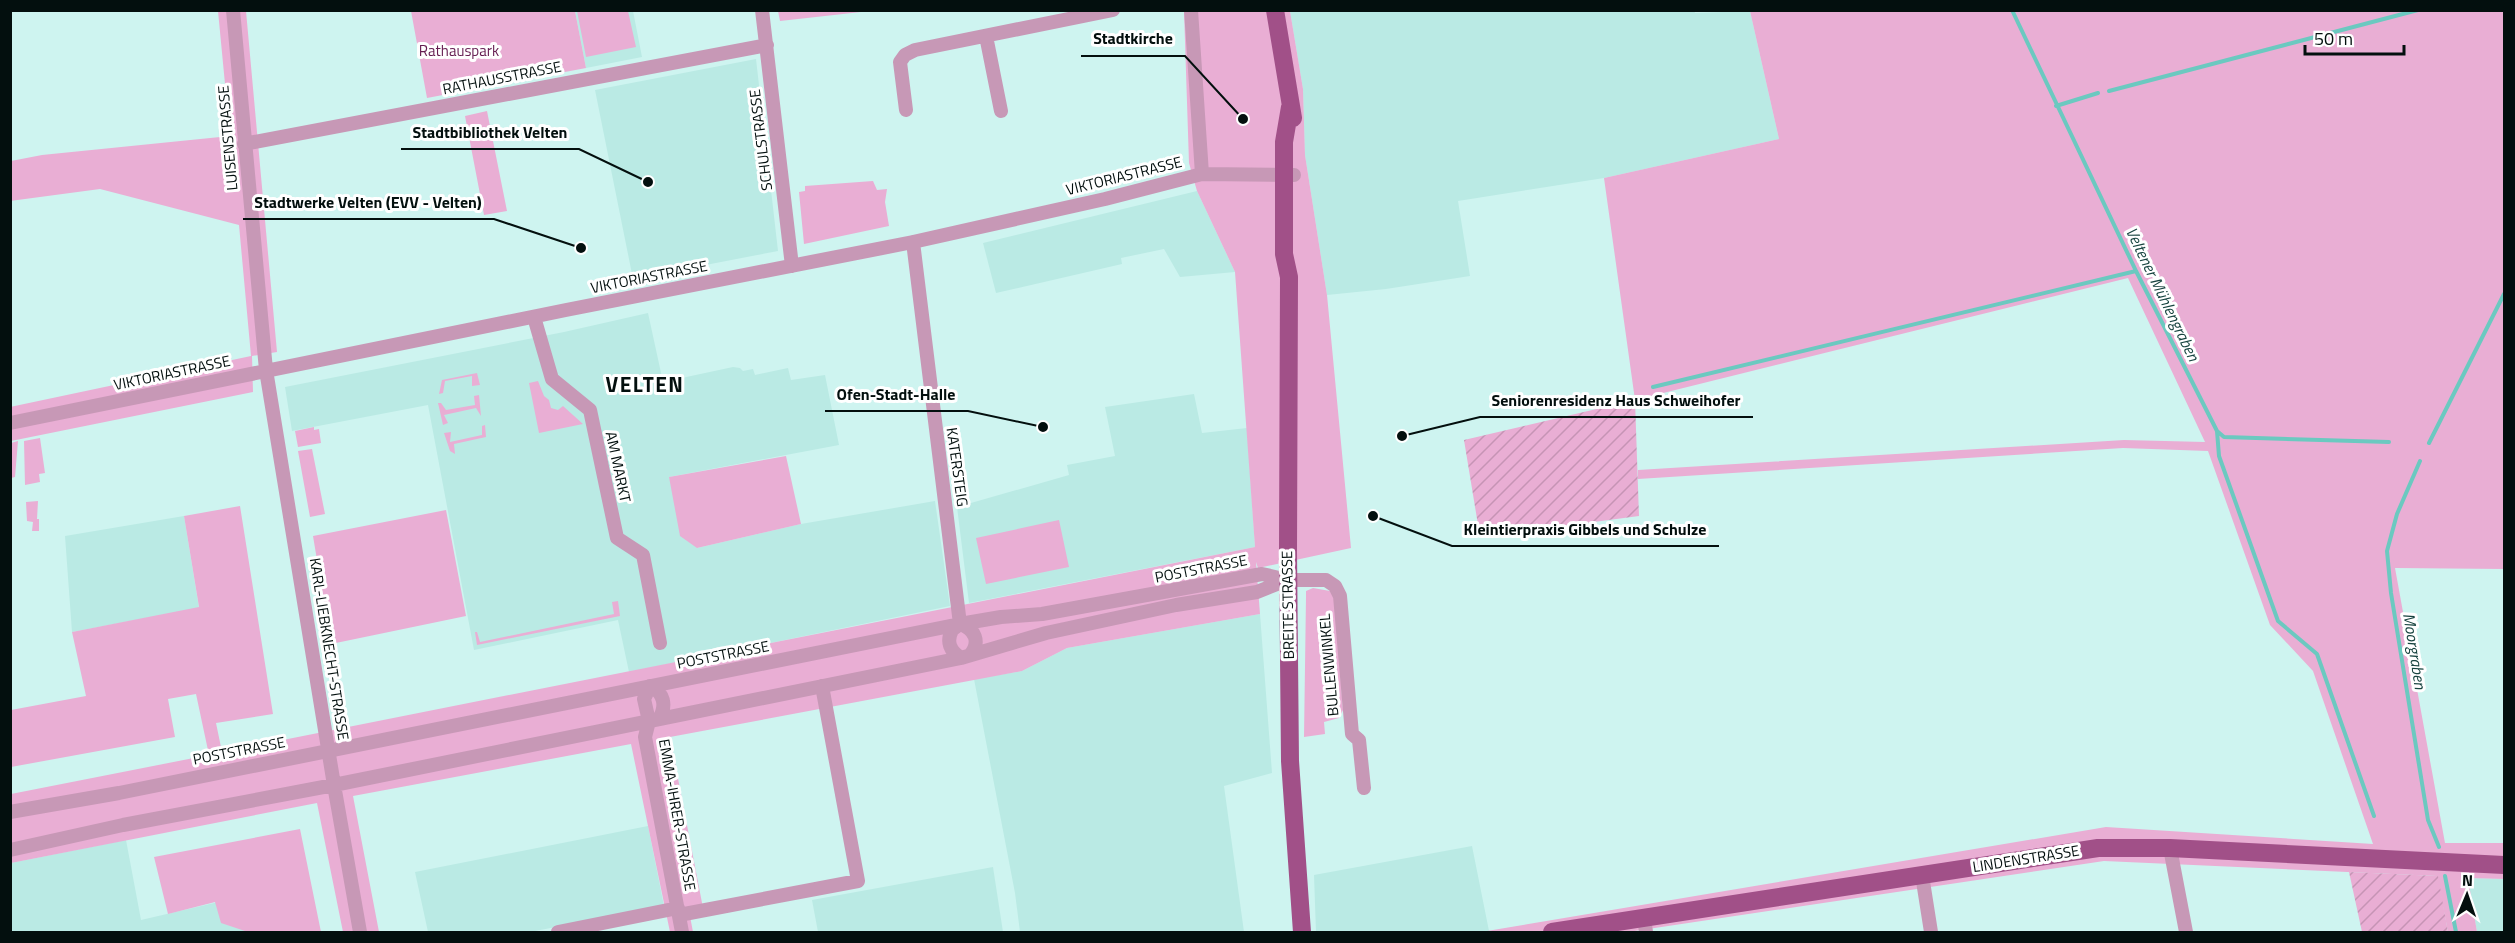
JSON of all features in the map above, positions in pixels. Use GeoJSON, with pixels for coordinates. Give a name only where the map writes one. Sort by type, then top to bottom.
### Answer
{"type":"FeatureCollection","features":[{"type":"Feature","properties":{"kind":"main road","name":"BREITE STRASSE"},"geometry":{"type":"LineString","coordinates":[[1275,10],[1290,107],[1284,142],[1289,175],[1284,254],[1289,277],[1290,760],[1302,933]]}},
{"type":"Feature","properties":{"kind":"main road","name":"LINDENSTRASSE"},"geometry":{"type":"LineString","coordinates":[[1552,933],[1645,925],[1922,875],[2098,848],[2170,848],[2505,865]]}},
{"type":"Feature","properties":{"kind":"street","name":"LUISENSTRASSE"},"geometry":{"type":"LineString","coordinates":[[233,10],[266,370]]}},
{"type":"Feature","properties":{"kind":"street","name":"SCHULSTRASSE"},"geometry":{"type":"LineString","coordinates":[[762,10],[792,266]]}},
{"type":"Feature","properties":{"kind":"street"},"geometry":{"type":"LineString","coordinates":[[906,110],[900,62],[905,55],[915,50],[1113,10]]}},
{"type":"Feature","properties":{"kind":"street"},"geometry":{"type":"LineString","coordinates":[[1191,10],[1202,174]]}},
{"type":"Feature","properties":{"kind":"street"},"geometry":{"type":"LineString","coordinates":[[986,36],[1001,111]]}},
{"type":"Feature","properties":{"kind":"street","name":"RATHAUSSTRASSE"},"geometry":{"type":"LineString","coordinates":[[244,144],[767,45]]}},
{"type":"Feature","properties":{"kind":"street","name":"VIKTORIASTRASSE"},"geometry":{"type":"LineString","coordinates":[[10,423],[534,316],[913,243],[1202,174],[1289,175]]}},
{"type":"Feature","properties":{"kind":"street","name":"KATERSTEIG"},"geometry":{"type":"LineString","coordinates":[[913,243],[960,624]]}},
{"type":"Feature","properties":{"kind":"street","name":"AM MARKT"},"geometry":{"type":"LineString","coordinates":[[534,316],[552,379],[590,410],[617,538],[643,555],[660,643]]}},
{"type":"Feature","properties":{"kind":"street","name":"KARL-LIEBKNECHT-STRASSE"},"geometry":{"type":"LineString","coordinates":[[266,370],[360,933]]}},
{"type":"Feature","properties":{"kind":"street","name":"POSTSTRASSE"},"geometry":{"type":"LineString","coordinates":[[10,812],[960,624],[1001,617],[1042,614],[1262,574],[1288,580]]}},
{"type":"Feature","properties":{"kind":"street","name":"POSTSTRASSE"},"geometry":{"type":"LineString","coordinates":[[10,850],[123,825],[334,785],[965,657],[1046,633],[1176,605],[1257,592],[1288,580]]}},
{"type":"Feature","properties":{"kind":"street","name":"BULLENWINKEL"},"geometry":{"type":"LineString","coordinates":[[1288,580],[1326,580],[1335,586],[1340,596],[1352,734],[1359,740],[1364,788]]}},
{"type":"Feature","properties":{"kind":"street"},"geometry":{"type":"LineString","coordinates":[[960,624],[969,627],[975,638],[975,649],[965,657],[953,653],[949,642],[952,630],[960,624]]}},
{"type":"Feature","properties":{"kind":"street"},"geometry":{"type":"LineString","coordinates":[[650,686],[663,696],[663,712],[654,720]]}},
{"type":"Feature","properties":{"kind":"street","name":"EMMA-IHRER-STRASSE"},"geometry":{"type":"LineString","coordinates":[[678,912],[858,881],[822,686]]}},
{"type":"Feature","properties":{"kind":"street","name":"EMMA-IHRER-STRASSE"},"geometry":{"type":"LineString","coordinates":[[654,720],[645,737],[682,933]]}},
{"type":"Feature","properties":{"kind":"street"},"geometry":{"type":"LineString","coordinates":[[2170,848],[2186,933]]}},
{"type":"Feature","properties":{"kind":"street"},"geometry":{"type":"LineString","coordinates":[[1922,875],[1930,933]]}},
{"type":"Feature","properties":{"kind":"street"},"geometry":{"type":"LineString","coordinates":[[558,933],[678,912]]}},
{"type":"Feature","properties":{"kind":"shaded area"},"geometry":{"type":"Polygon","coordinates":[[[1694,10],[1695,13],[1750,11],[1779,139],[1604,178],[1458,201],[1470,276],[1386,289],[1327,295],[1305,155],[1303,89],[1290,11],[1694,10]]]}},
{"type":"Feature","properties":{"kind":"shaded area"},"geometry":{"type":"Polygon","coordinates":[[[575,11],[633,11],[642,57],[586,68],[575,11]]]}},
{"type":"Feature","properties":{"kind":"shaded area"},"geometry":{"type":"Polygon","coordinates":[[[756,59],[778,251],[633,279],[595,90],[756,59]]]}},
{"type":"Feature","properties":{"kind":"shaded area"},"geometry":{"type":"Polygon","coordinates":[[[1197,191],[1235,272],[1180,277],[1164,249],[1121,258],[1122,264],[996,293],[983,243],[1197,191]]]}},
{"type":"Feature","properties":{"kind":"shaded area"},"geometry":{"type":"Polygon","coordinates":[[[648,313],[663,382],[733,367],[743,371],[753,369],[755,375],[788,368],[791,380],[825,375],[839,445],[669,477],[697,548],[801,524],[935,501],[950,606],[629,672],[618,620],[474,650],[428,405],[292,431],[285,387],[564,332],[648,313]]]}},
{"type":"Feature","properties":{"kind":"shaded area"},"geometry":{"type":"Polygon","coordinates":[[[1194,394],[1202,433],[1247,428],[1255,547],[969,603],[957,507],[1069,475],[1067,465],[1115,456],[1105,407],[1194,394]]]}},
{"type":"Feature","properties":{"kind":"shaded area"},"geometry":{"type":"Polygon","coordinates":[[[184,516],[199,608],[72,632],[65,536],[184,516]]]}},
{"type":"Feature","properties":{"kind":"shaded area"},"geometry":{"type":"Polygon","coordinates":[[[1260,614],[1272,773],[1224,786],[1244,932],[1020,932],[1015,893],[974,679],[1022,671],[1067,648],[1260,614]]]}},
{"type":"Feature","properties":{"kind":"shaded area"},"geometry":{"type":"Polygon","coordinates":[[[648,826],[664,906],[530,932],[428,932],[415,872],[648,826]]]}},
{"type":"Feature","properties":{"kind":"shaded area"},"geometry":{"type":"Polygon","coordinates":[[[126,840],[141,920],[240,897],[248,932],[11,932],[11,863],[126,840]]]}},
{"type":"Feature","properties":{"kind":"shaded area"},"geometry":{"type":"Polygon","coordinates":[[[1472,846],[1489,931],[1316,932],[1314,875],[1472,846]]]}},
{"type":"Feature","properties":{"kind":"shaded area"},"geometry":{"type":"Polygon","coordinates":[[[993,867],[1003,932],[818,932],[812,900],[993,867]]]}},
{"type":"Feature","properties":{"kind":"shaded area"},"geometry":{"type":"Polygon","coordinates":[[[2468,878],[2504,879],[2504,932],[2477,932],[2468,878]]]}},
{"type":"Feature","properties":{"kind":"green space"},"geometry":{"type":"Polygon","coordinates":[[[778,10],[870,11],[780,21],[778,10]]]}},
{"type":"Feature","properties":{"kind":"green space"},"geometry":{"type":"Polygon","coordinates":[[[218,11],[246,11],[277,352],[252,356],[253,392],[11,441],[10,407],[251,356],[239,225],[100,189],[10,201],[11,161],[42,155],[230,136],[218,11]]]}},
{"type":"Feature","properties":{"kind":"green space","name":"Rathauspark"},"geometry":{"type":"Polygon","coordinates":[[[411,11],[575,11],[586,68],[427,98],[411,11]]]}},
{"type":"Feature","properties":{"kind":"green space"},"geometry":{"type":"Polygon","coordinates":[[[577,11],[628,11],[636,47],[586,57],[577,11]]]}},
{"type":"Feature","properties":{"kind":"green space"},"geometry":{"type":"Polygon","coordinates":[[[1184,11],[1290,11],[1303,89],[1305,155],[1327,295],[1351,548],[1258,568],[1256,562],[1260,614],[1067,648],[1022,671],[670,737],[703,908],[689,911],[693,932],[670,932],[631,744],[353,796],[379,932],[343,932],[317,803],[11,863],[11,794],[209,755],[196,694],[168,699],[175,737],[11,767],[11,710],[86,696],[72,632],[199,607],[184,516],[240,506],[273,714],[216,723],[222,752],[1255,547],[1235,272],[1197,191],[1189,163],[1184,11]]]}},
{"type":"Feature","properties":{"kind":"green space"},"geometry":{"type":"Polygon","coordinates":[[[1750,11],[2504,11],[2504,569],[2395,568],[2445,843],[2504,843],[2504,879],[2468,878],[2477,932],[2448,932],[2437,876],[2104,861],[1628,932],[1481,932],[2106,827],[2373,844],[2313,671],[2270,625],[2208,451],[2123,448],[1638,479],[1638,470],[2124,440],[2205,442],[2128,278],[1635,400],[1604,178],[1779,139],[1750,11]]]}},
{"type":"Feature","properties":{"kind":"green space"},"geometry":{"type":"Polygon","coordinates":[[[487,111],[507,211],[484,215],[465,116],[487,111]]]}},
{"type":"Feature","properties":{"kind":"green space"},"geometry":{"type":"Polygon","coordinates":[[[873,181],[877,190],[887,189],[885,202],[889,226],[804,244],[799,192],[805,191],[805,186],[873,181]]]}},
{"type":"Feature","properties":{"kind":"green space"},"geometry":{"type":"Polygon","coordinates":[[[477,373],[480,385],[472,386],[472,376],[445,381],[443,393],[439,394],[442,380],[477,373]]]}},
{"type":"Feature","properties":{"kind":"green space"},"geometry":{"type":"Polygon","coordinates":[[[538,381],[551,408],[558,410],[563,406],[583,424],[539,433],[529,383],[538,381]]]}},
{"type":"Feature","properties":{"kind":"green space"},"geometry":{"type":"Polygon","coordinates":[[[479,395],[481,416],[476,408],[444,415],[448,423],[443,425],[438,403],[441,403],[446,410],[475,405],[474,396],[479,395]]]}},
{"type":"Feature","properties":{"kind":"green space"},"geometry":{"type":"Polygon","coordinates":[[[1635,400],[1639,516],[1480,537],[1464,440],[1635,400]]]}},
{"type":"Feature","properties":{"kind":"green space"},"geometry":{"type":"Polygon","coordinates":[[[485,425],[486,437],[454,444],[455,454],[450,451],[444,433],[451,432],[450,442],[482,435],[482,426],[485,425]]]}},
{"type":"Feature","properties":{"kind":"green space"},"geometry":{"type":"Polygon","coordinates":[[[314,427],[314,430],[319,429],[321,443],[298,447],[295,431],[314,427]]]}},
{"type":"Feature","properties":{"kind":"green space"},"geometry":{"type":"Polygon","coordinates":[[[40,438],[45,473],[39,474],[40,482],[25,485],[24,441],[40,438]]]}},
{"type":"Feature","properties":{"kind":"green space"},"geometry":{"type":"Polygon","coordinates":[[[18,441],[15,477],[11,478],[11,443],[18,441]]]}},
{"type":"Feature","properties":{"kind":"green space"},"geometry":{"type":"Polygon","coordinates":[[[312,449],[325,514],[310,517],[298,451],[312,449]]]}},
{"type":"Feature","properties":{"kind":"green space"},"geometry":{"type":"Polygon","coordinates":[[[786,456],[801,524],[697,548],[680,536],[669,477],[786,456]]]}},
{"type":"Feature","properties":{"kind":"green space"},"geometry":{"type":"Polygon","coordinates":[[[38,501],[39,531],[32,531],[33,522],[27,521],[26,502],[38,501]]]}},
{"type":"Feature","properties":{"kind":"green space"},"geometry":{"type":"Polygon","coordinates":[[[446,510],[466,616],[331,644],[313,536],[446,510]]]}},
{"type":"Feature","properties":{"kind":"green space"},"geometry":{"type":"Polygon","coordinates":[[[1059,520],[1069,567],[986,584],[976,538],[1059,520]]]}},
{"type":"Feature","properties":{"kind":"green space"},"geometry":{"type":"Polygon","coordinates":[[[1313,588],[1330,591],[1335,599],[1343,710],[1339,718],[1324,722],[1325,734],[1304,737],[1306,591],[1313,588]]]}},
{"type":"Feature","properties":{"kind":"green space"},"geometry":{"type":"Polygon","coordinates":[[[618,601],[620,616],[477,645],[475,632],[480,642],[614,614],[612,602],[618,601]]]}},
{"type":"Feature","properties":{"kind":"green space"},"geometry":{"type":"Polygon","coordinates":[[[300,829],[321,932],[248,932],[221,923],[215,902],[168,914],[154,857],[300,829]]]}},
{"type":"Feature","properties":{"kind":"green space"},"geometry":{"type":"Polygon","coordinates":[[[2349,872],[2438,876],[2448,932],[2362,932],[2349,872]]]}},
{"type":"Feature","properties":{"kind":"waterway","name":"Veltener Mühlengraben"},"geometry":{"type":"LineString","coordinates":[[2012,10],[2136,271],[2217,431],[2224,437],[2389,442]]}},
{"type":"Feature","properties":{"kind":"waterway"},"geometry":{"type":"LineString","coordinates":[[2109,91],[2418,10]]}},
{"type":"Feature","properties":{"kind":"waterway"},"geometry":{"type":"LineString","coordinates":[[2056,106],[2098,93]]}},
{"type":"Feature","properties":{"kind":"waterway"},"geometry":{"type":"LineString","coordinates":[[1653,387],[2136,271]]}},
{"type":"Feature","properties":{"kind":"waterway","name":"Moorgraben"},"geometry":{"type":"LineString","coordinates":[[2429,443],[2504,294]]}},
{"type":"Feature","properties":{"kind":"waterway"},"geometry":{"type":"LineString","coordinates":[[2217,431],[2219,456],[2278,621],[2317,654],[2374,816]]}},
{"type":"Feature","properties":{"kind":"waterway","name":"Moorgraben"},"geometry":{"type":"LineString","coordinates":[[2420,461],[2397,514],[2387,551],[2391,593],[2428,820],[2439,847]]}},
{"type":"Feature","properties":{"kind":"waterway","name":"Moorgraben"},"geometry":{"type":"LineString","coordinates":[[2445,876],[2456,932]]}},
{"type":"Feature","properties":{"kind":"place","name":"Stadtkirche"},"geometry":{"type":"Point","coordinates":[1243,119]}},
{"type":"Feature","properties":{"kind":"place","name":"Stadtbibliothek Velten"},"geometry":{"type":"Point","coordinates":[648,182]}},
{"type":"Feature","properties":{"kind":"place","name":"Stadtwerke Velten (EVV - Velten)"},"geometry":{"type":"Point","coordinates":[581,248]}},
{"type":"Feature","properties":{"kind":"place","name":"Ofen-Stadt-Halle"},"geometry":{"type":"Point","coordinates":[1043,427]}},
{"type":"Feature","properties":{"kind":"place","name":"Seniorenresidenz Haus Schweihofer"},"geometry":{"type":"Point","coordinates":[1402,436]}},
{"type":"Feature","properties":{"kind":"place","name":"Kleintierpraxis Gibbels und Schulze"},"geometry":{"type":"Point","coordinates":[1373,516]}},
{"type":"Feature","properties":{"kind":"district","name":"VELTEN"},"geometry":{"type":"Point","coordinates":[645,385]}}]}
